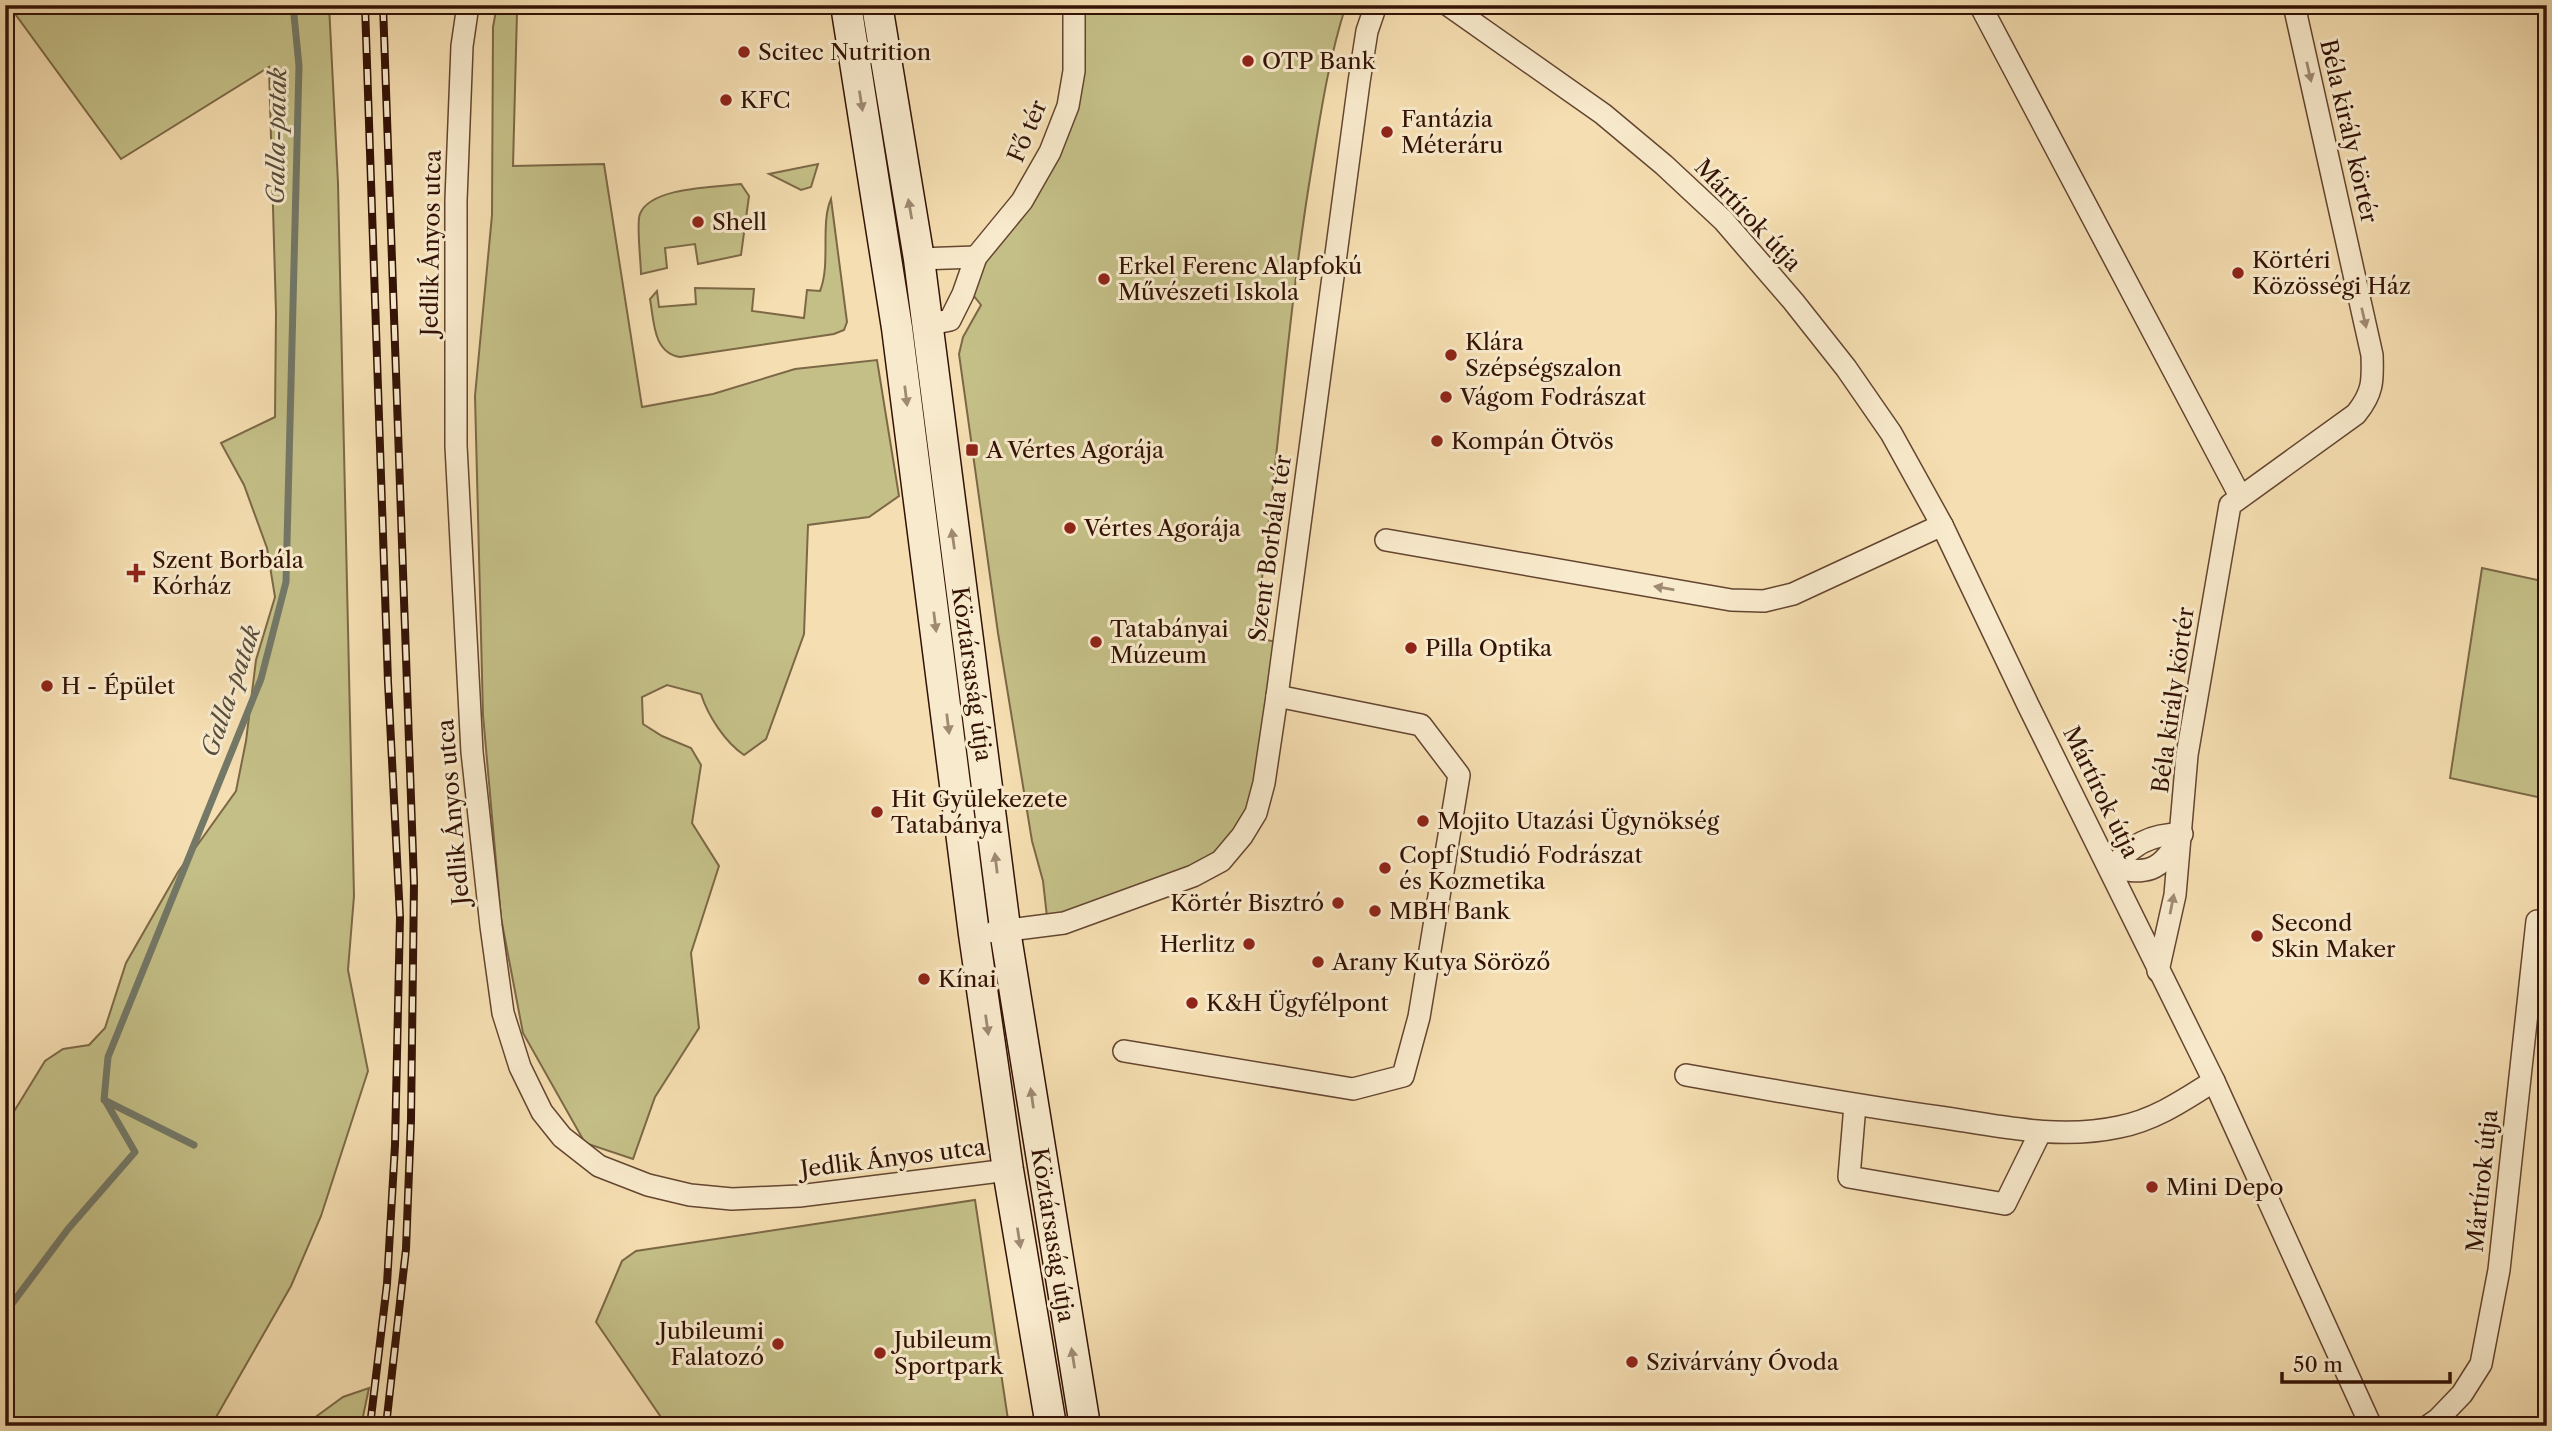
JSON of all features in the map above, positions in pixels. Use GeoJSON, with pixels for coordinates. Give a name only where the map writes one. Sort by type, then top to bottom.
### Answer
{"type":"FeatureCollection","features":[{"type":"Feature","properties":{"kind":"street","name":"Jedlik Ányos utca"},"geometry":{"type":"LineString","coordinates":[[468,5],[462,46],[456,200],[456,446],[475,779],[503,1013],[520,1067],[542,1112],[562,1137],[599,1166],[648,1185],[690,1195],[732,1199],[799,1196],[1008,1170]]}},
{"type":"Feature","properties":{"kind":"street","name":"Köztársaság útja"},"geometry":{"type":"LineString","coordinates":[[846,5],[897,328],[974,934],[1008,1170],[1051,1426]]}},
{"type":"Feature","properties":{"kind":"street","name":"Köztársaság útja"},"geometry":{"type":"LineString","coordinates":[[877,5],[919,259],[1005,930],[1085,1426]]}},
{"type":"Feature","properties":{"kind":"street","name":"Fő tér"},"geometry":{"type":"LineString","coordinates":[[926,326],[950,320],[976,257],[1022,201],[1050,152],[1068,106],[1074,71],[1074,5]]}},
{"type":"Feature","properties":{"kind":"street","name":"Szent Borbála tér"},"geometry":{"type":"LineString","coordinates":[[974,934],[1064,923],[1193,876],[1221,861],[1242,836],[1256,813],[1264,783],[1277,696],[1359,82],[1367,31],[1376,5]]}},
{"type":"Feature","properties":{"kind":"street","name":"Mártírok útja"},"geometry":{"type":"LineString","coordinates":[[1448,5],[1535,69],[1603,114],[1664,165],[1723,220],[1846,368],[1891,433],[1942,525],[2214,1081],[2371,1426]]}},
{"type":"Feature","properties":{"kind":"street"},"geometry":{"type":"LineString","coordinates":[[1979,5],[2240,496]]}},
{"type":"Feature","properties":{"kind":"street","name":"Béla király körtér"},"geometry":{"type":"LineString","coordinates":[[2158,971],[2175,895],[2188,755],[2230,505],[2356,414],[2368,399],[2373,380],[2372,355],[2294,5]]}},
{"type":"Feature","properties":{"kind":"street"},"geometry":{"type":"LineString","coordinates":[[919,259],[976,257]]}},
{"type":"Feature","properties":{"kind":"street"},"geometry":{"type":"LineString","coordinates":[[1387,540],[1731,600],[1764,601],[1793,594],[1942,525]]}},
{"type":"Feature","properties":{"kind":"street"},"geometry":{"type":"LineString","coordinates":[[1124,1051],[1353,1089],[1403,1076],[1419,1017],[1459,775],[1421,725],[1277,696]]}},
{"type":"Feature","properties":{"kind":"street"},"geometry":{"type":"LineString","coordinates":[[2110,868],[2141,873],[2169,857],[2182,834]]}},
{"type":"Feature","properties":{"kind":"street","name":"Mártírok útja"},"geometry":{"type":"LineString","coordinates":[[2428,1426],[2462,1394],[2481,1364],[2500,1270],[2537,921]]}},
{"type":"Feature","properties":{"kind":"street"},"geometry":{"type":"LineString","coordinates":[[1686,1075],[1855,1105],[2040,1133],[2077,1133],[2119,1127],[2156,1116],[2214,1081]]}},
{"type":"Feature","properties":{"kind":"street"},"geometry":{"type":"LineString","coordinates":[[1855,1105],[1849,1177],[2005,1204],[2040,1133]]}},
{"type":"Feature","properties":{"kind":"street"},"geometry":{"type":"LineString","coordinates":[[1008,1170],[1042,1166]]}},
{"type":"Feature","properties":{"kind":"shaded area"},"geometry":{"type":"Polygon","coordinates":[[[23,5],[329,5],[338,183],[354,896],[348,970],[368,1071],[321,1216],[291,1286],[211,1426],[5,1426],[5,1126],[45,1061],[63,1049],[89,1045],[105,1028],[126,963],[178,872],[236,791],[246,741],[256,660],[275,597],[267,548],[244,485],[221,443],[275,417],[276,313],[269,67],[121,159],[13,11],[23,5]]]}},
{"type":"Feature","properties":{"kind":"shaded area"},"geometry":{"type":"Polygon","coordinates":[[[497,5],[533,5],[517,12],[513,166],[604,164],[642,407],[713,394],[795,369],[877,360],[899,496],[869,517],[808,525],[804,634],[766,739],[744,755],[718,728],[701,694],[667,685],[642,697],[643,724],[662,736],[691,748],[701,765],[692,823],[719,866],[691,953],[699,1028],[655,1097],[633,1159],[585,1143],[523,1033],[501,918],[483,715],[475,396],[492,215],[493,27],[497,5]]]}},
{"type":"Feature","properties":{"kind":"shaded area"},"geometry":{"type":"Polygon","coordinates":[[[1074,5],[1346,5],[1326,85],[1303,225],[1254,638],[1284,643],[1264,783],[1221,861],[1048,926],[1043,881],[1032,841],[998,633],[959,354],[963,337],[981,305],[966,286],[1068,106],[1074,5]]]}},
{"type":"Feature","properties":{"kind":"shaded area"},"geometry":{"type":"Polygon","coordinates":[[[818,164],[811,187],[801,190],[769,174],[818,164]]]}},
{"type":"Feature","properties":{"kind":"shaded area"},"geometry":{"type":"Polygon","coordinates":[[[741,184],[749,196],[741,255],[698,264],[695,244],[665,248],[667,268],[641,274],[639,218],[646,205],[670,193],[741,184]]]}},
{"type":"Feature","properties":{"kind":"shaded area"},"geometry":{"type":"Polygon","coordinates":[[[831,199],[847,322],[844,330],[834,334],[680,357],[664,349],[656,335],[650,299],[657,291],[659,307],[696,304],[695,288],[754,289],[752,311],[804,318],[807,290],[820,291],[823,280],[826,220],[831,199]]]}},
{"type":"Feature","properties":{"kind":"shaded area"},"geometry":{"type":"Polygon","coordinates":[[[2482,568],[2547,582],[2547,799],[2450,778],[2482,568]]]}},
{"type":"Feature","properties":{"kind":"shaded area","name":"Jubileum Sportpark"},"geometry":{"type":"Polygon","coordinates":[[[975,1200],[1009,1426],[667,1426],[596,1322],[622,1261],[636,1251],[975,1200]]]}},
{"type":"Feature","properties":{"kind":"shaded area"},"geometry":{"type":"Polygon","coordinates":[[[369,1388],[361,1426],[309,1426],[310,1421],[343,1397],[369,1388]]]}},
{"type":"Feature","properties":{"kind":"waterway","name":"Galla-patak"},"geometry":{"type":"LineString","coordinates":[[194,1145],[104,1100],[108,1057],[261,679],[286,582],[299,66],[293,5]]}},
{"type":"Feature","properties":{"kind":"waterway"},"geometry":{"type":"LineString","coordinates":[[5,1313],[68,1229],[135,1152],[106,1102]]}},
{"type":"Feature","properties":{"kind":"railway"},"geometry":{"type":"LineString","coordinates":[[365,5],[388,682],[400,917],[395,1145],[387,1284],[370,1426]]}},
{"type":"Feature","properties":{"kind":"railway"},"geometry":{"type":"LineString","coordinates":[[383,5],[414,883],[411,1120],[406,1249],[386,1426]]}},
{"type":"Feature","properties":{"kind":"place","name":"Scitec Nutrition"},"geometry":{"type":"Point","coordinates":[744,52]}},
{"type":"Feature","properties":{"kind":"place","name":"OTP Bank"},"geometry":{"type":"Point","coordinates":[1248,61]}},
{"type":"Feature","properties":{"kind":"place","name":"KFC"},"geometry":{"type":"Point","coordinates":[726,100]}},
{"type":"Feature","properties":{"kind":"place","name":"Fantázia Méteráru"},"geometry":{"type":"Point","coordinates":[1387,132]}},
{"type":"Feature","properties":{"kind":"place","name":"Shell"},"geometry":{"type":"Point","coordinates":[698,222]}},
{"type":"Feature","properties":{"kind":"place","name":"Körtéri Közösségi Ház"},"geometry":{"type":"Point","coordinates":[2238,273]}},
{"type":"Feature","properties":{"kind":"place","name":"Erkel Ferenc Alapfokú Művészeti Iskola"},"geometry":{"type":"Point","coordinates":[1104,279]}},
{"type":"Feature","properties":{"kind":"place","name":"Klára Szépségszalon"},"geometry":{"type":"Point","coordinates":[1451,355]}},
{"type":"Feature","properties":{"kind":"place","name":"Vágom Fodrászat"},"geometry":{"type":"Point","coordinates":[1446,397]}},
{"type":"Feature","properties":{"kind":"place","name":"Kompán Ötvös"},"geometry":{"type":"Point","coordinates":[1437,441]}},
{"type":"Feature","properties":{"kind":"place","name":"A Vértes Agorája"},"geometry":{"type":"Point","coordinates":[972,450]}},
{"type":"Feature","properties":{"kind":"place","name":"Vértes Agorája"},"geometry":{"type":"Point","coordinates":[1070,528]}},
{"type":"Feature","properties":{"kind":"place","name":"Szent Borbála Kórház"},"geometry":{"type":"Point","coordinates":[136,573]}},
{"type":"Feature","properties":{"kind":"place","name":"Tatabányai Múzeum"},"geometry":{"type":"Point","coordinates":[1096,642]}},
{"type":"Feature","properties":{"kind":"place","name":"Pilla Optika"},"geometry":{"type":"Point","coordinates":[1411,648]}},
{"type":"Feature","properties":{"kind":"place","name":"H - Épület"},"geometry":{"type":"Point","coordinates":[47,686]}},
{"type":"Feature","properties":{"kind":"place","name":"Hit Gyülekezete Tatabánya"},"geometry":{"type":"Point","coordinates":[877,812]}},
{"type":"Feature","properties":{"kind":"place","name":"Mojito Utazási Ügynökség"},"geometry":{"type":"Point","coordinates":[1423,821]}},
{"type":"Feature","properties":{"kind":"place","name":"Copf Studió Fodrászat és Kozmetika"},"geometry":{"type":"Point","coordinates":[1385,868]}},
{"type":"Feature","properties":{"kind":"place","name":"Körtér Bisztró"},"geometry":{"type":"Point","coordinates":[1338,903]}},
{"type":"Feature","properties":{"kind":"place","name":"MBH Bank"},"geometry":{"type":"Point","coordinates":[1375,911]}},
{"type":"Feature","properties":{"kind":"place","name":"Second Skin Maker"},"geometry":{"type":"Point","coordinates":[2257,936]}},
{"type":"Feature","properties":{"kind":"place","name":"Herlitz"},"geometry":{"type":"Point","coordinates":[1249,944]}},
{"type":"Feature","properties":{"kind":"place","name":"Arany Kutya Söröző"},"geometry":{"type":"Point","coordinates":[1318,962]}},
{"type":"Feature","properties":{"kind":"place","name":"Kínai"},"geometry":{"type":"Point","coordinates":[924,979]}},
{"type":"Feature","properties":{"kind":"place","name":"K&H Ügyfélpont"},"geometry":{"type":"Point","coordinates":[1192,1003]}},
{"type":"Feature","properties":{"kind":"place","name":"Mini Depo"},"geometry":{"type":"Point","coordinates":[2152,1187]}},
{"type":"Feature","properties":{"kind":"place","name":"Jubileumi Falatozó"},"geometry":{"type":"Point","coordinates":[778,1344]}},
{"type":"Feature","properties":{"kind":"place","name":"Jubileum Sportpark"},"geometry":{"type":"Point","coordinates":[880,1353]}},
{"type":"Feature","properties":{"kind":"place","name":"Szivárvány Óvoda"},"geometry":{"type":"Point","coordinates":[1632,1362]}}]}
